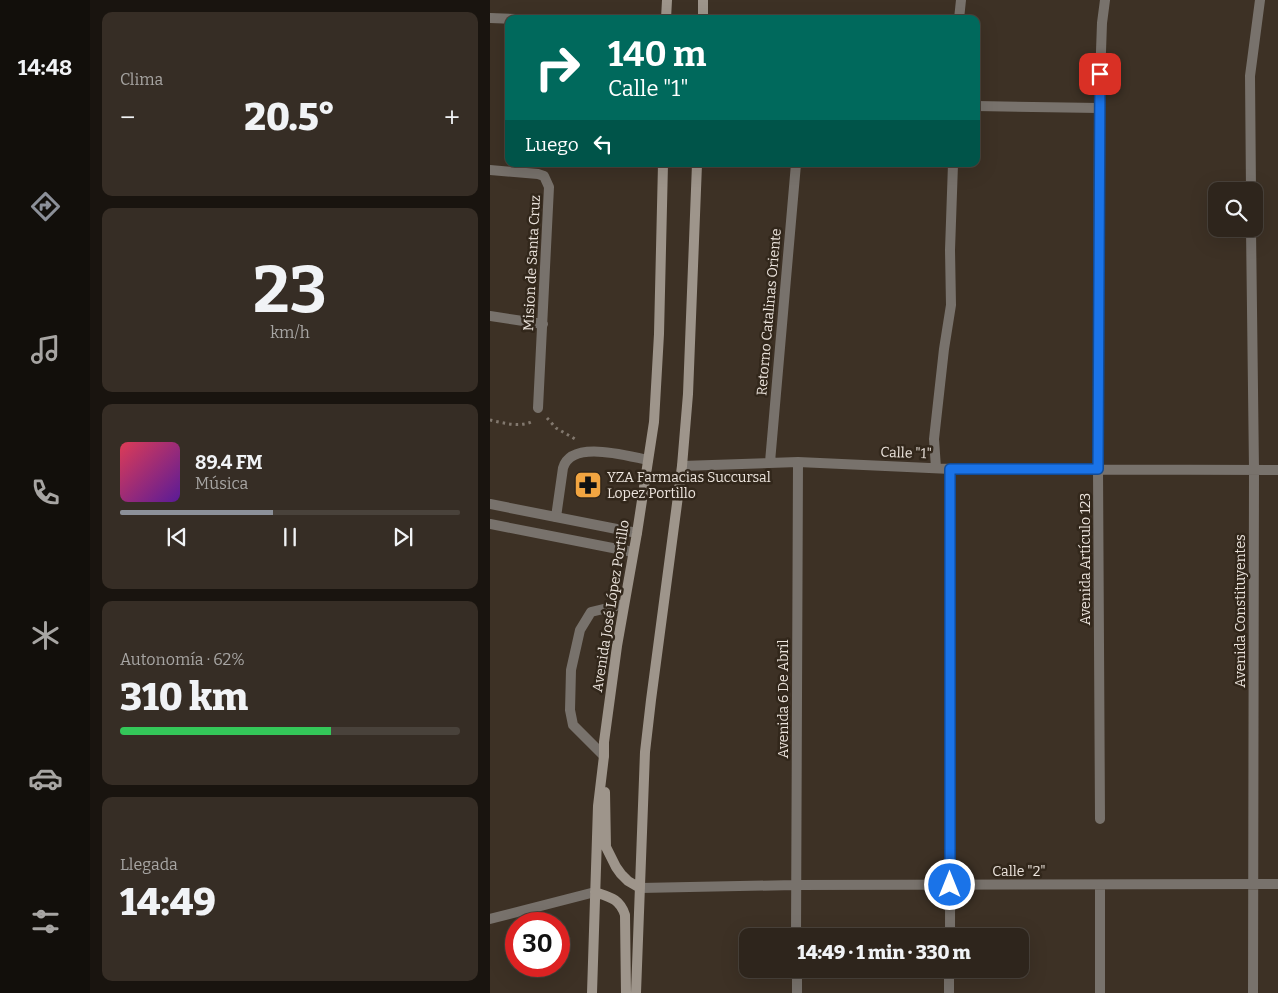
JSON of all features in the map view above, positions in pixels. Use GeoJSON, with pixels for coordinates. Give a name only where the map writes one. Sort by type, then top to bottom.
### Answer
{"type":"FeatureCollection","features":[{"type":"Feature","properties":{"kind":"main road"},"geometry":{"type":"LineString","coordinates":[[666,15],[667,0]]}},
{"type":"Feature","properties":{"kind":"main road"},"geometry":{"type":"LineString","coordinates":[[703,0],[703,15]]}},
{"type":"Feature","properties":{"kind":"main road","name":"Avenida José López Portillo"},"geometry":{"type":"LineString","coordinates":[[592,993],[598,806],[604,742],[616,646],[637,533],[648,460],[658,376],[663,167]]}},
{"type":"Feature","properties":{"kind":"main road"},"geometry":{"type":"LineString","coordinates":[[636,993],[645,752],[682,466],[697,167]]}},
{"type":"Feature","properties":{"kind":"main road"},"geometry":{"type":"LineString","coordinates":[[604,756],[606,847],[616,868],[628,882],[640,888]]}},
{"type":"Feature","properties":{"kind":"main road"},"geometry":{"type":"LineString","coordinates":[[595,892],[617,901],[622,907],[625,916],[626,993]]}},
{"type":"Feature","properties":{"kind":"street"},"geometry":{"type":"LineString","coordinates":[[959,15],[961,0]]}},
{"type":"Feature","properties":{"kind":"street","name":"Avenida Artículo 123"},"geometry":{"type":"LineString","coordinates":[[1100,819],[1098,469],[1099,108],[1102,23],[1105,0]]}},
{"type":"Feature","properties":{"kind":"street"},"geometry":{"type":"LineString","coordinates":[[1251,182],[1250,76],[1260,0]]}},
{"type":"Feature","properties":{"kind":"street"},"geometry":{"type":"LineString","coordinates":[[490,18],[505,19]]}},
{"type":"Feature","properties":{"kind":"street"},"geometry":{"type":"LineString","coordinates":[[980,106],[1099,108]]}},
{"type":"Feature","properties":{"kind":"street","name":"Retorno Catalinas Oriente"},"geometry":{"type":"LineString","coordinates":[[770,462],[796,167]]}},
{"type":"Feature","properties":{"kind":"street"},"geometry":{"type":"LineString","coordinates":[[936,468],[934,439],[951,305],[950,250],[953,167]]}},
{"type":"Feature","properties":{"kind":"street","name":"Mision de Santa Cruz"},"geometry":{"type":"LineString","coordinates":[[490,170],[538,174],[544,176],[550,187],[538,408]]}},
{"type":"Feature","properties":{"kind":"street","name":"Avenida Constituyentes"},"geometry":{"type":"LineString","coordinates":[[1251,237],[1254,469],[1253,993]]}},
{"type":"Feature","properties":{"kind":"street"},"geometry":{"type":"LineString","coordinates":[[490,316],[542,324]]}},
{"type":"Feature","properties":{"kind":"street"},"geometry":{"type":"LineString","coordinates":[[556,517],[563,468],[569,456],[578,452],[592,451],[648,460]]}},
{"type":"Feature","properties":{"kind":"street","name":"Calle \"1\""},"geometry":{"type":"LineString","coordinates":[[682,466],[798,462],[950,469],[1278,470]]}},
{"type":"Feature","properties":{"kind":"street","name":"Avenida 6 De Abril"},"geometry":{"type":"LineString","coordinates":[[796,928],[798,462]]}},
{"type":"Feature","properties":{"kind":"street"},"geometry":{"type":"LineString","coordinates":[[950,469],[950,928]]}},
{"type":"Feature","properties":{"kind":"street"},"geometry":{"type":"LineString","coordinates":[[490,504],[637,533]]}},
{"type":"Feature","properties":{"kind":"street"},"geometry":{"type":"LineString","coordinates":[[490,524],[633,552]]}},
{"type":"Feature","properties":{"kind":"street"},"geometry":{"type":"LineString","coordinates":[[604,756],[573,725],[570,710],[571,670],[580,630],[591,612],[624,604]]}},
{"type":"Feature","properties":{"kind":"street","name":"Calle \"2\""},"geometry":{"type":"LineString","coordinates":[[640,888],[795,885],[1278,884]]}},
{"type":"Feature","properties":{"kind":"street"},"geometry":{"type":"LineString","coordinates":[[1100,885],[1100,993]]}},
{"type":"Feature","properties":{"kind":"street"},"geometry":{"type":"LineString","coordinates":[[490,919],[595,892]]}},
{"type":"Feature","properties":{"kind":"street"},"geometry":{"type":"LineString","coordinates":[[797,978],[797,993]]}},
{"type":"Feature","properties":{"kind":"street"},"geometry":{"type":"LineString","coordinates":[[950,978],[950,993]]}},
{"type":"Feature","properties":{"kind":"path"},"geometry":{"type":"LineString","coordinates":[[490,420],[527,424]]}},
{"type":"Feature","properties":{"kind":"place","name":"YZA Farmacias Succursal Lopez Portillo"},"geometry":{"type":"Point","coordinates":[588,485]}},
{"type":"Feature","properties":{"kind":"route"},"geometry":{"type":"LineString","coordinates":[[950,885],[950,469],[1098,469],[1100,74]]}}]}
